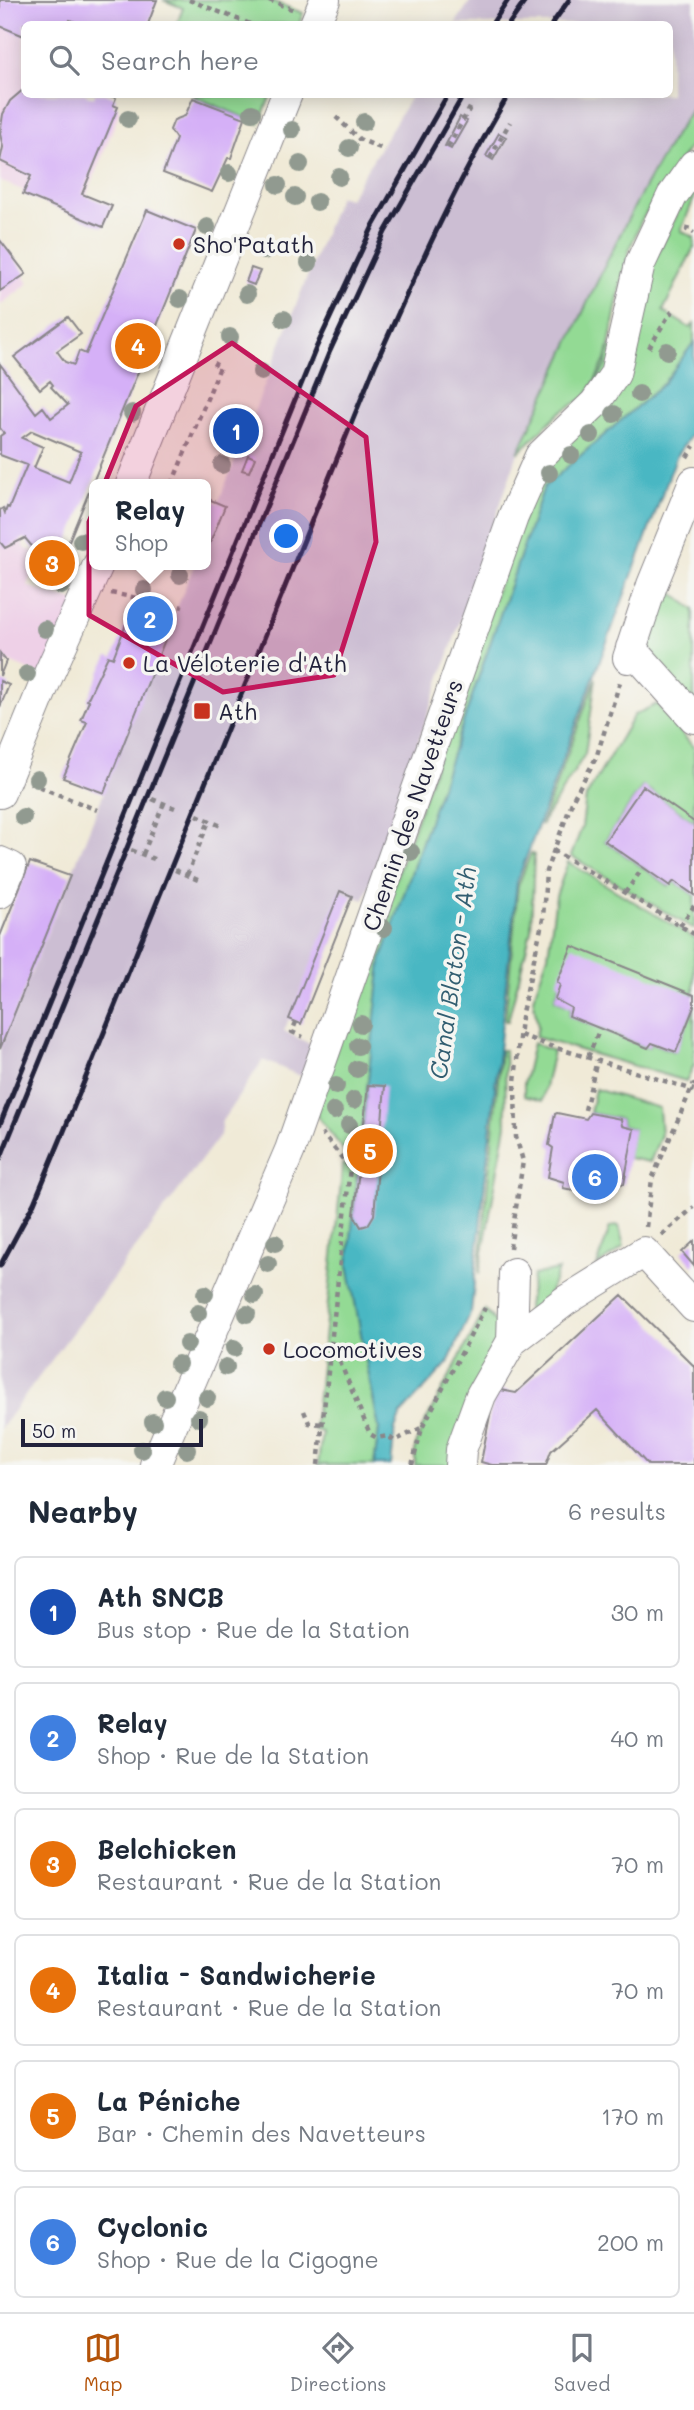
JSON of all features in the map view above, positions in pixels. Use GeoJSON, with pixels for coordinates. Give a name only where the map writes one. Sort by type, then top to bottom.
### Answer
{"type":"FeatureCollection","features":[{"type":"Feature","properties":{"kind":"street"},"geometry":{"type":"LineString","coordinates":[[316,21],[325,0]]}},
{"type":"Feature","properties":{"kind":"street"},"geometry":{"type":"LineString","coordinates":[[133,479],[285,98]]}},
{"type":"Feature","properties":{"kind":"street","name":"Chemin des Navetteurs"},"geometry":{"type":"LineString","coordinates":[[155,1465],[290,1150],[513,517],[540,456],[596,403],[615,374],[640,264],[673,196],[694,166]]}},
{"type":"Feature","properties":{"kind":"street"},"geometry":{"type":"LineString","coordinates":[[694,482],[652,585],[629,653],[694,718]]}},
{"type":"Feature","properties":{"kind":"street"},"geometry":{"type":"LineString","coordinates":[[0,793],[47,678],[106,574]]}},
{"type":"Feature","properties":{"kind":"street"},"geometry":{"type":"LineString","coordinates":[[0,862],[11,867],[0,893]]}},
{"type":"Feature","properties":{"kind":"street"},"geometry":{"type":"LineString","coordinates":[[460,1465],[461,1450],[481,1395],[512,1341],[565,1301],[644,1252],[694,1307]]}},
{"type":"Feature","properties":{"kind":"street"},"geometry":{"type":"LineString","coordinates":[[510,1265],[512,1341]]}},
{"type":"Feature","properties":{"kind":"path"},"geometry":{"type":"LineString","coordinates":[[188,0],[242,21]]}},
{"type":"Feature","properties":{"kind":"path"},"geometry":{"type":"LineString","coordinates":[[448,147],[471,106]]}},
{"type":"Feature","properties":{"kind":"path"},"geometry":{"type":"LineString","coordinates":[[336,117],[359,139],[385,150]]}},
{"type":"Feature","properties":{"kind":"path"},"geometry":{"type":"LineString","coordinates":[[490,158],[510,122]]}},
{"type":"Feature","properties":{"kind":"path"},"geometry":{"type":"LineString","coordinates":[[174,479],[220,367],[213,363]]}},
{"type":"Feature","properties":{"kind":"path"},"geometry":{"type":"LineString","coordinates":[[106,574],[111,593],[183,607]]}},
{"type":"Feature","properties":{"kind":"path"},"geometry":{"type":"LineString","coordinates":[[510,1265],[509,1249],[523,1161],[516,1137],[515,1082],[521,1017],[543,919],[546,871],[574,797],[596,758],[629,653]]}},
{"type":"Feature","properties":{"kind":"path"},"geometry":{"type":"LineString","coordinates":[[61,795],[97,810]]}},
{"type":"Feature","properties":{"kind":"path"},"geometry":{"type":"LineString","coordinates":[[152,799],[175,808]]}},
{"type":"Feature","properties":{"kind":"path"},"geometry":{"type":"LineString","coordinates":[[143,854],[164,803]]}},
{"type":"Feature","properties":{"kind":"path"},"geometry":{"type":"LineString","coordinates":[[197,816],[221,826]]}},
{"type":"Feature","properties":{"kind":"path"},"geometry":{"type":"LineString","coordinates":[[187,875],[209,821]]}},
{"type":"Feature","properties":{"kind":"path"},"geometry":{"type":"LineString","coordinates":[[131,850],[154,859]]}},
{"type":"Feature","properties":{"kind":"path"},"geometry":{"type":"LineString","coordinates":[[553,850],[694,934]]}},
{"type":"Feature","properties":{"kind":"path"},"geometry":{"type":"LineString","coordinates":[[175,870],[198,880]]}},
{"type":"Feature","properties":{"kind":"path"},"geometry":{"type":"LineString","coordinates":[[625,893],[640,872]]}},
{"type":"Feature","properties":{"kind":"path"},"geometry":{"type":"LineString","coordinates":[[680,926],[694,906]]}},
{"type":"Feature","properties":{"kind":"path"},"geometry":{"type":"LineString","coordinates":[[588,1057],[598,1033]]}},
{"type":"Feature","properties":{"kind":"path"},"geometry":{"type":"LineString","coordinates":[[520,1035],[693,1087],[652,1179],[644,1252]]}},
{"type":"Feature","properties":{"kind":"path"},"geometry":{"type":"LineString","coordinates":[[585,1110],[597,1060]]}},
{"type":"Feature","properties":{"kind":"path"},"geometry":{"type":"LineString","coordinates":[[318,1465],[350,1168],[319,1128]]}},
{"type":"Feature","properties":{"kind":"path"},"geometry":{"type":"LineString","coordinates":[[644,1252],[694,1207]]}},
{"type":"Feature","properties":{"kind":"path"},"geometry":{"type":"LineString","coordinates":[[412,1465],[422,1428],[489,1299]]}},
{"type":"Feature","properties":{"kind":"path"},"geometry":{"type":"LineString","coordinates":[[331,1340],[370,1434],[377,1438],[388,1436],[394,1441],[422,1428]]}},
{"type":"Feature","properties":{"kind":"path"},"geometry":{"type":"LineString","coordinates":[[304,1411],[309,1423],[323,1424]]}},
{"type":"Feature","properties":{"kind":"highlighted area"},"geometry":{"type":"Polygon","coordinates":[[[232,343],[366,437],[376,542],[334,675],[223,692],[89,615],[89,522],[136,406],[232,343]]]}},
{"type":"Feature","properties":{"kind":"shaded area"},"geometry":{"type":"Polygon","coordinates":[[[0,0],[32,0],[25,21],[21,21],[21,98],[87,98],[120,111],[80,213],[0,181],[0,0]]]}},
{"type":"Feature","properties":{"kind":"shaded area"},"geometry":{"type":"Polygon","coordinates":[[[471,0],[694,0],[694,105],[629,215],[518,453],[364,900],[340,892],[284,1031],[314,1046],[303,1077],[263,1060],[222,1121],[220,1135],[0,1429],[0,1050],[192,570],[211,570],[211,521],[339,196],[349,199],[410,98],[673,98],[673,21],[457,21],[471,0]]]}},
{"type":"Feature","properties":{"kind":"shaded area"},"geometry":{"type":"Polygon","coordinates":[[[0,243],[29,283],[0,305],[0,243]]]}},
{"type":"Feature","properties":{"kind":"shaded area"},"geometry":{"type":"Polygon","coordinates":[[[0,512],[15,527],[25,548],[40,554],[28,586],[82,604],[47,678],[5,660],[0,653],[0,512]]]}},
{"type":"Feature","properties":{"kind":"green space"},"geometry":{"type":"Polygon","coordinates":[[[163,0],[269,0],[303,13],[300,21],[178,21],[183,8],[163,0]]]}},
{"type":"Feature","properties":{"kind":"green space"},"geometry":{"type":"Polygon","coordinates":[[[198,98],[270,98],[259,124],[198,98]]]}},
{"type":"Feature","properties":{"kind":"green space"},"geometry":{"type":"Polygon","coordinates":[[[694,105],[694,140],[641,221],[629,251],[605,367],[586,397],[560,412],[518,453],[621,232],[668,146],[694,105]]]}},
{"type":"Feature","properties":{"kind":"green space"},"geometry":{"type":"Polygon","coordinates":[[[694,180],[694,198],[681,231],[694,237],[694,247],[663,311],[690,328],[694,324],[694,342],[663,384],[544,487],[381,961],[348,1265],[379,1429],[374,1465],[318,1465],[322,1432],[314,1430],[343,1164],[350,1168],[358,1166],[314,1112],[530,496],[562,447],[694,180]]]}},
{"type":"Feature","properties":{"kind":"green space"},"geometry":{"type":"Polygon","coordinates":[[[652,585],[671,592],[694,609],[694,716],[633,648],[652,585]]]}},
{"type":"Feature","properties":{"kind":"green space"},"geometry":{"type":"Polygon","coordinates":[[[596,678],[585,754],[541,825],[596,678]]]}},
{"type":"Feature","properties":{"kind":"green space"},"geometry":{"type":"Polygon","coordinates":[[[657,704],[694,748],[694,822],[643,786],[605,841],[669,886],[674,881],[694,895],[694,929],[571,856],[582,827],[586,797],[634,715],[657,704]]]}},
{"type":"Feature","properties":{"kind":"green space"},"geometry":{"type":"Polygon","coordinates":[[[531,853],[534,855],[531,930],[508,1021],[505,1021],[518,886],[531,853]]]}},
{"type":"Feature","properties":{"kind":"green space"},"geometry":{"type":"Polygon","coordinates":[[[568,862],[694,938],[694,995],[560,985],[555,999],[571,1008],[569,1016],[648,1048],[652,1043],[675,1052],[694,1007],[694,1065],[686,1081],[535,1037],[538,1027],[533,998],[548,955],[556,896],[568,862]]]}},
{"type":"Feature","properties":{"kind":"green space"},"geometry":{"type":"Polygon","coordinates":[[[533,1043],[553,1051],[542,1101],[524,1096],[524,1083],[533,1043]]]}},
{"type":"Feature","properties":{"kind":"green space"},"geometry":{"type":"Polygon","coordinates":[[[501,1050],[505,1050],[506,1125],[479,1274],[501,1050]]]}},
{"type":"Feature","properties":{"kind":"green space"},"geometry":{"type":"Polygon","coordinates":[[[595,1089],[659,1108],[661,1135],[650,1162],[628,1158],[633,1129],[622,1126],[621,1119],[590,1113],[595,1089]]]}},
{"type":"Feature","properties":{"kind":"green space"},"geometry":{"type":"Polygon","coordinates":[[[619,1226],[624,1247],[597,1266],[610,1227],[619,1226]]]}},
{"type":"Feature","properties":{"kind":"green space"},"geometry":{"type":"Polygon","coordinates":[[[558,1270],[545,1305],[526,1319],[533,1275],[558,1270]]]}},
{"type":"Feature","properties":{"kind":"green space"},"geometry":{"type":"Polygon","coordinates":[[[485,1310],[512,1341],[460,1465],[415,1465],[415,1448],[422,1428],[485,1310]]]}},
{"type":"Feature","properties":{"kind":"water","name":"Canal Blaton - Ath"},"geometry":{"type":"Polygon","coordinates":[[[694,342],[694,431],[677,455],[517,882],[471,1312],[448,1363],[401,1414],[395,1429],[391,1465],[374,1465],[379,1429],[348,1265],[381,961],[544,487],[663,384],[694,342]]]}},
{"type":"Feature","properties":{"kind":"building"},"geometry":{"type":"Polygon","coordinates":[[[0,0],[157,0],[149,21],[21,21],[21,35],[0,26],[0,0]]]}},
{"type":"Feature","properties":{"kind":"building"},"geometry":{"type":"Polygon","coordinates":[[[21,92],[21,98],[116,98],[113,105],[118,107],[82,194],[112,206],[103,227],[23,194],[31,176],[0,161],[3,147],[0,134],[3,114],[10,101],[21,92]]]}},
{"type":"Feature","properties":{"kind":"building"},"geometry":{"type":"Polygon","coordinates":[[[193,98],[245,118],[231,158],[228,158],[212,192],[163,173],[176,139],[170,130],[174,120],[185,116],[193,98]]]}},
{"type":"Feature","properties":{"kind":"building"},"geometry":{"type":"Polygon","coordinates":[[[460,117],[467,121],[451,149],[445,146],[460,117]]]}},
{"type":"Feature","properties":{"kind":"building"},"geometry":{"type":"Polygon","coordinates":[[[499,133],[506,137],[493,160],[486,156],[499,133]]]}},
{"type":"Feature","properties":{"kind":"building"},"geometry":{"type":"Polygon","coordinates":[[[147,210],[196,230],[94,479],[89,479],[89,492],[53,580],[34,572],[40,556],[25,538],[5,548],[0,542],[0,510],[3,508],[5,513],[7,507],[9,508],[27,465],[0,455],[0,436],[4,433],[0,428],[0,364],[36,413],[43,407],[51,418],[68,405],[51,387],[53,385],[50,381],[40,389],[14,357],[68,317],[81,334],[57,351],[65,362],[74,365],[79,351],[86,354],[147,210]],[[32,431],[22,438],[43,447],[34,468],[69,482],[81,452],[32,431]]]}},
{"type":"Feature","properties":{"kind":"building"},"geometry":{"type":"Polygon","coordinates":[[[0,240],[26,274],[0,291],[0,240]]]}},
{"type":"Feature","properties":{"kind":"building"},"geometry":{"type":"Polygon","coordinates":[[[251,268],[260,271],[254,285],[246,282],[251,268]]]}},
{"type":"Feature","properties":{"kind":"building"},"geometry":{"type":"Polygon","coordinates":[[[248,455],[255,458],[249,472],[242,470],[248,455]]]}},
{"type":"Feature","properties":{"kind":"building"},"geometry":{"type":"Polygon","coordinates":[[[211,500],[225,506],[211,541],[211,500]]]}},
{"type":"Feature","properties":{"kind":"building"},"geometry":{"type":"Polygon","coordinates":[[[135,601],[174,617],[104,793],[63,778],[87,722],[81,720],[89,701],[87,700],[108,656],[113,658],[135,601]]]}},
{"type":"Feature","properties":{"kind":"building"},"geometry":{"type":"Polygon","coordinates":[[[0,653],[6,661],[0,676],[0,653]]]}},
{"type":"Feature","properties":{"kind":"building"},"geometry":{"type":"Polygon","coordinates":[[[0,681],[9,685],[0,707],[0,681]]]}},
{"type":"Feature","properties":{"kind":"building"},"geometry":{"type":"Polygon","coordinates":[[[643,786],[694,822],[694,895],[674,881],[670,886],[605,841],[643,786]]]}},
{"type":"Feature","properties":{"kind":"building"},"geometry":{"type":"Polygon","coordinates":[[[30,862],[70,876],[0,1049],[0,936],[30,862]]]}},
{"type":"Feature","properties":{"kind":"building"},"geometry":{"type":"Polygon","coordinates":[[[340,891],[352,896],[301,1024],[289,1019],[340,891]]]}},
{"type":"Feature","properties":{"kind":"building"},"geometry":{"type":"Polygon","coordinates":[[[572,946],[694,995],[694,1007],[676,1052],[652,1043],[648,1048],[569,1016],[571,1008],[555,999],[560,985],[557,982],[572,946]]]}},
{"type":"Feature","properties":{"kind":"building"},"geometry":{"type":"Polygon","coordinates":[[[368,1085],[385,1086],[374,1215],[368,1225],[361,1227],[354,1215],[368,1085]]]}},
{"type":"Feature","properties":{"kind":"building"},"geometry":{"type":"Polygon","coordinates":[[[557,1113],[586,1119],[590,1113],[621,1119],[622,1126],[634,1129],[624,1184],[604,1182],[600,1196],[563,1188],[564,1182],[548,1177],[553,1148],[549,1145],[557,1113]]]}},
{"type":"Feature","properties":{"kind":"building"},"geometry":{"type":"Polygon","coordinates":[[[694,1241],[694,1266],[682,1252],[694,1241]]]}},
{"type":"Feature","properties":{"kind":"building"},"geometry":{"type":"Polygon","coordinates":[[[622,1295],[694,1366],[694,1465],[648,1465],[597,1410],[551,1451],[546,1465],[492,1465],[481,1462],[495,1389],[516,1393],[622,1295]]]}},
{"type":"Feature","properties":{"kind":"railway"},"geometry":{"type":"LineString","coordinates":[[494,21],[508,0]]}},
{"type":"Feature","properties":{"kind":"railway"},"geometry":{"type":"LineString","coordinates":[[511,21],[526,0]]}},
{"type":"Feature","properties":{"kind":"railway"},"geometry":{"type":"LineString","coordinates":[[554,21],[569,0]]}},
{"type":"Feature","properties":{"kind":"railway"},"geometry":{"type":"LineString","coordinates":[[0,1124],[316,348],[373,226],[446,98]]}},
{"type":"Feature","properties":{"kind":"railway"},"geometry":{"type":"LineString","coordinates":[[0,1159],[329,353],[385,232],[462,98]]}},
{"type":"Feature","properties":{"kind":"railway"},"geometry":{"type":"LineString","coordinates":[[0,1266],[34,1203],[64,1131],[375,365],[455,194],[507,98]]}},
{"type":"Feature","properties":{"kind":"place","name":"Sho'Patath"},"geometry":{"type":"Point","coordinates":[179,244]}},
{"type":"Feature","properties":{"kind":"place","name":"Italia - Sandwicherie"},"geometry":{"type":"Point","coordinates":[138,346]}},
{"type":"Feature","properties":{"kind":"place","name":"Ath SNCB"},"geometry":{"type":"Point","coordinates":[236,431]}},
{"type":"Feature","properties":{"kind":"place","name":"Belchicken"},"geometry":{"type":"Point","coordinates":[52,563]}},
{"type":"Feature","properties":{"kind":"place","name":"Relay"},"geometry":{"type":"Point","coordinates":[150,619]}},
{"type":"Feature","properties":{"kind":"place","name":"La Véloterie d'Ath"},"geometry":{"type":"Point","coordinates":[129,663]}},
{"type":"Feature","properties":{"kind":"place","name":"Ath"},"geometry":{"type":"Point","coordinates":[202,711]}},
{"type":"Feature","properties":{"kind":"place","name":"La Péniche"},"geometry":{"type":"Point","coordinates":[370,1151]}},
{"type":"Feature","properties":{"kind":"place","name":"Cyclonic"},"geometry":{"type":"Point","coordinates":[595,1177]}},
{"type":"Feature","properties":{"kind":"place","name":"Locomotives"},"geometry":{"type":"Point","coordinates":[269,1349]}}]}
